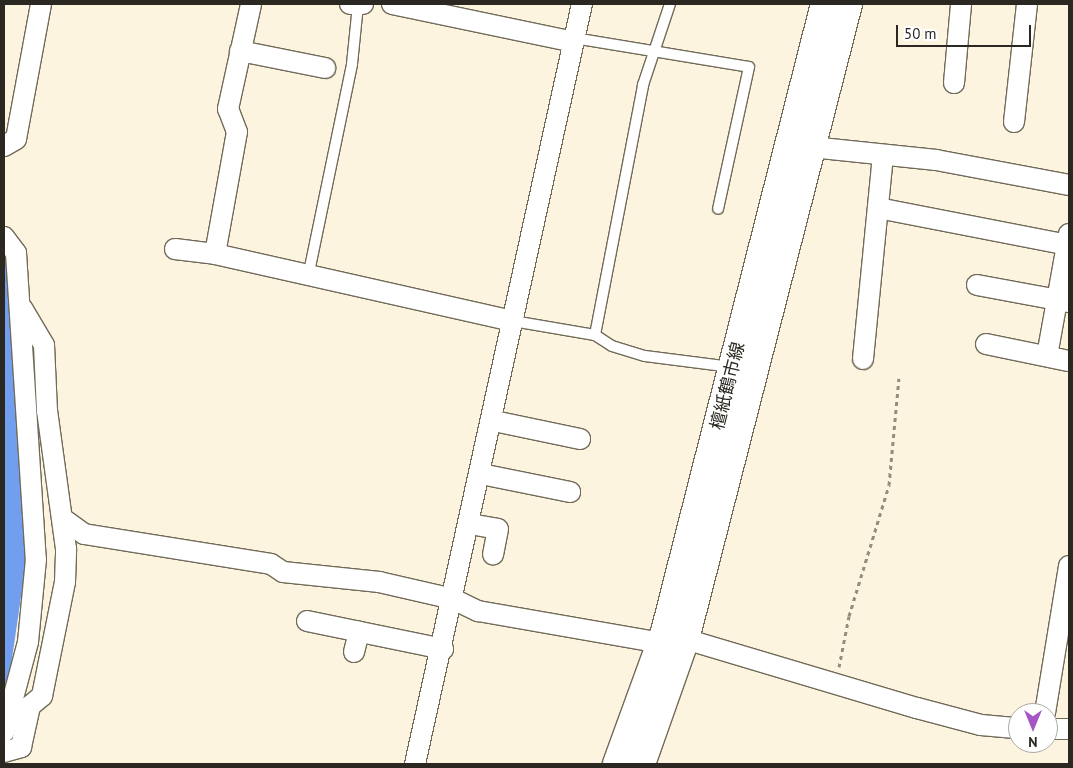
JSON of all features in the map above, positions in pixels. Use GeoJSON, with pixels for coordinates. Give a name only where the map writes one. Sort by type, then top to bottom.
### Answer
{"type":"FeatureCollection","features":[{"type":"Feature","properties":{"kind":"main road","name":"檀紙鶴市線"},"geometry":{"type":"LineString","coordinates":[[617,764],[673,641],[732,367],[825,4]]}},
{"type":"Feature","properties":{"kind":"main road","name":"檀紙鶴市線"},"geometry":{"type":"LineString","coordinates":[[641,764],[673,641],[811,147],[848,4]]}},
{"type":"Feature","properties":{"kind":"street"},"geometry":{"type":"LineString","coordinates":[[4,146],[16,139],[41,4]]}},
{"type":"Feature","properties":{"kind":"street"},"geometry":{"type":"LineString","coordinates":[[215,254],[237,132],[228,109],[251,4]]}},
{"type":"Feature","properties":{"kind":"street"},"geometry":{"type":"LineString","coordinates":[[392,4],[574,40]]}},
{"type":"Feature","properties":{"kind":"street"},"geometry":{"type":"LineString","coordinates":[[415,764],[494,421],[513,321],[582,4]]}},
{"type":"Feature","properties":{"kind":"street"},"geometry":{"type":"LineString","coordinates":[[954,83],[960,4]]}},
{"type":"Feature","properties":{"kind":"street"},"geometry":{"type":"LineString","coordinates":[[1014,122],[1028,4]]}},
{"type":"Feature","properties":{"kind":"street"},"geometry":{"type":"LineString","coordinates":[[240,51],[326,68]]}},
{"type":"Feature","properties":{"kind":"street"},"geometry":{"type":"LineString","coordinates":[[811,147],[883,154],[1069,186]]}},
{"type":"Feature","properties":{"kind":"street"},"geometry":{"type":"LineString","coordinates":[[863,359],[883,154]]}},
{"type":"Feature","properties":{"kind":"street"},"geometry":{"type":"LineString","coordinates":[[878,208],[1069,241],[1063,301],[1047,356]]}},
{"type":"Feature","properties":{"kind":"street"},"geometry":{"type":"LineString","coordinates":[[4,237],[16,253],[36,559],[28,642],[4,732]]}},
{"type":"Feature","properties":{"kind":"street"},"geometry":{"type":"LineString","coordinates":[[175,249],[215,254],[308,277],[513,321]]}},
{"type":"Feature","properties":{"kind":"street"},"geometry":{"type":"LineString","coordinates":[[977,285],[1063,301]]}},
{"type":"Feature","properties":{"kind":"street"},"geometry":{"type":"LineString","coordinates":[[17,754],[30,706],[42,696],[64,582],[62,518],[47,411],[44,345],[19,304]]}},
{"type":"Feature","properties":{"kind":"street"},"geometry":{"type":"LineString","coordinates":[[986,344],[1069,361]]}},
{"type":"Feature","properties":{"kind":"street"},"geometry":{"type":"LineString","coordinates":[[494,421],[580,440]]}},
{"type":"Feature","properties":{"kind":"street"},"geometry":{"type":"LineString","coordinates":[[481,474],[570,492]]}},
{"type":"Feature","properties":{"kind":"street"},"geometry":{"type":"LineString","coordinates":[[62,518],[84,534],[453,599],[478,611],[673,641],[981,725],[1008,727]]}},
{"type":"Feature","properties":{"kind":"street"},"geometry":{"type":"LineString","coordinates":[[470,524],[498,529],[493,555]]}},
{"type":"Feature","properties":{"kind":"street"},"geometry":{"type":"LineString","coordinates":[[1047,703],[1069,566]]}},
{"type":"Feature","properties":{"kind":"street"},"geometry":{"type":"LineString","coordinates":[[307,621],[443,649]]}},
{"type":"Feature","properties":{"kind":"street"},"geometry":{"type":"LineString","coordinates":[[354,652],[359,632]]}},
{"type":"Feature","properties":{"kind":"lane"},"geometry":{"type":"LineString","coordinates":[[308,277],[352,64],[357,4]]}},
{"type":"Feature","properties":{"kind":"lane"},"geometry":{"type":"LineString","coordinates":[[595,335],[644,85],[658,51],[670,4]]}},
{"type":"Feature","properties":{"kind":"lane"},"geometry":{"type":"LineString","coordinates":[[574,40],[658,51],[749,67],[718,210]]}},
{"type":"Feature","properties":{"kind":"lane"},"geometry":{"type":"LineString","coordinates":[[513,321],[595,335],[612,346],[645,356],[732,367]]}},
{"type":"Feature","properties":{"kind":"path"},"geometry":{"type":"LineString","coordinates":[[834,684],[849,616],[889,485],[899,378]]}},
{"type":"Feature","properties":{"kind":"water"},"geometry":{"type":"Polygon","coordinates":[[[4,246],[15,274],[15,405],[27,556],[4,713],[4,246]]]}}]}
